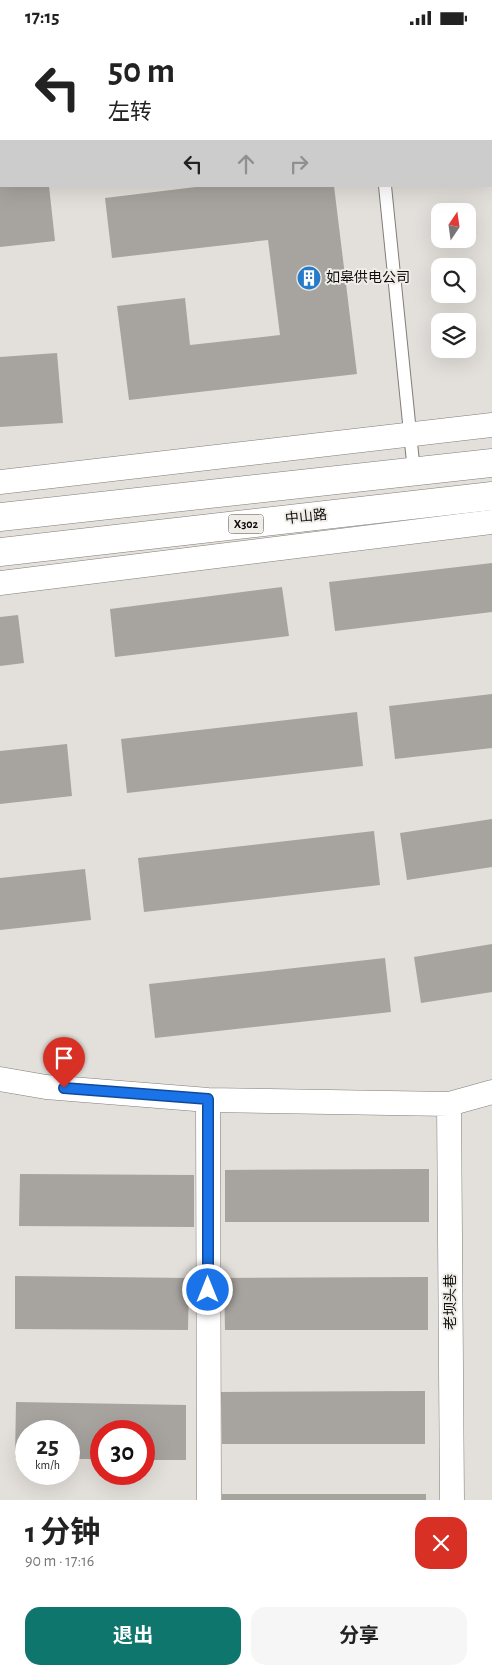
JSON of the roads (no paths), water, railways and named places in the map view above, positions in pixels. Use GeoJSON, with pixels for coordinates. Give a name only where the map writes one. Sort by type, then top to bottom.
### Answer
{"type":"FeatureCollection","features":[{"type":"Feature","properties":{"kind":"main road"},"geometry":{"type":"LineString","coordinates":[[0,517],[492,463]]}},
{"type":"Feature","properties":{"kind":"main road","name":"中山路"},"geometry":{"type":"LineString","coordinates":[[0,552],[492,496]]}},
{"type":"Feature","properties":{"kind":"street"},"geometry":{"type":"LineString","coordinates":[[0,482],[492,425]]}},
{"type":"Feature","properties":{"kind":"street"},"geometry":{"type":"LineString","coordinates":[[0,583],[492,522]]}},
{"type":"Feature","properties":{"kind":"street"},"geometry":{"type":"LineString","coordinates":[[0,1079],[46,1087],[208,1099],[450,1104],[492,1092]]}},
{"type":"Feature","properties":{"kind":"street"},"geometry":{"type":"LineString","coordinates":[[208,1099],[209,1500]]}},
{"type":"Feature","properties":{"kind":"street","name":"老坝头巷"},"geometry":{"type":"LineString","coordinates":[[450,1104],[452,1500]]}},
{"type":"Feature","properties":{"kind":"lane"},"geometry":{"type":"LineString","coordinates":[[385,187],[414,472]]}},
{"type":"Feature","properties":{"kind":"place","name":"如皋供电公司"},"geometry":{"type":"Point","coordinates":[309,278]}}]}
